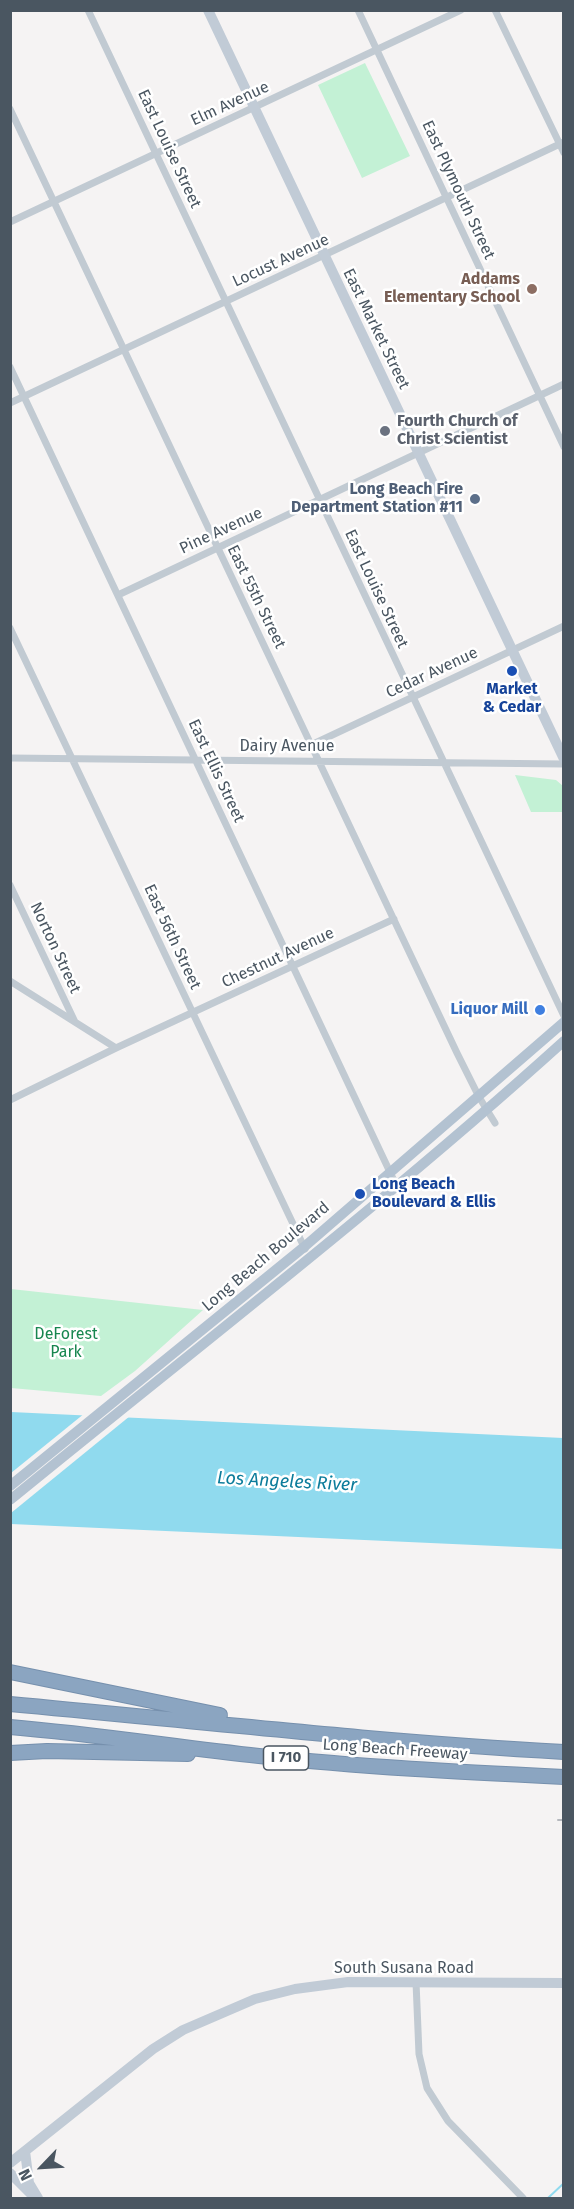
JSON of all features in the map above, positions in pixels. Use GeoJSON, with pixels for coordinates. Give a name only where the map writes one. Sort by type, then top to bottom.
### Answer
{"type":"FeatureCollection","features":[{"type":"Feature","properties":{"kind":"highway"},"geometry":{"type":"LineString","coordinates":[[10,1672],[290,1729]]}},
{"type":"Feature","properties":{"kind":"highway","name":"Long Beach Freeway"},"geometry":{"type":"LineString","coordinates":[[10,1704],[440,1745],[564,1752]]}},
{"type":"Feature","properties":{"kind":"highway","name":"Long Beach Freeway"},"geometry":{"type":"LineString","coordinates":[[10,1727],[86,1733],[259,1756],[444,1771],[564,1777]]}},
{"type":"Feature","properties":{"kind":"highway"},"geometry":{"type":"LineString","coordinates":[[10,1753],[47,1751],[259,1756]]}},
{"type":"Feature","properties":{"kind":"main road","name":"Long Beach Boulevard"},"geometry":{"type":"LineString","coordinates":[[10,1486],[304,1247],[564,1022]]}},
{"type":"Feature","properties":{"kind":"main road","name":"Long Beach Boulevard"},"geometry":{"type":"LineString","coordinates":[[10,1500],[397,1187],[564,1041]]}},
{"type":"Feature","properties":{"kind":"street","name":"East Louise Street"},"geometry":{"type":"LineString","coordinates":[[88,10],[564,1016]]}},
{"type":"Feature","properties":{"kind":"street","name":"East Market Street"},"geometry":{"type":"LineString","coordinates":[[208,10],[564,759]]}},
{"type":"Feature","properties":{"kind":"street","name":"East Plymouth Street"},"geometry":{"type":"LineString","coordinates":[[358,10],[564,447]]}},
{"type":"Feature","properties":{"kind":"street","name":"Elm Avenue"},"geometry":{"type":"LineString","coordinates":[[10,222],[461,10]]}},
{"type":"Feature","properties":{"kind":"street"},"geometry":{"type":"LineString","coordinates":[[495,10],[564,153]]}},
{"type":"Feature","properties":{"kind":"street","name":"East 55th Street"},"geometry":{"type":"LineString","coordinates":[[10,109],[479,1097],[495,1123]]}},
{"type":"Feature","properties":{"kind":"street","name":"Locust Avenue"},"geometry":{"type":"LineString","coordinates":[[10,403],[561,143]]}},
{"type":"Feature","properties":{"kind":"street","name":"East Ellis Street"},"geometry":{"type":"LineString","coordinates":[[10,367],[397,1187]]}},
{"type":"Feature","properties":{"kind":"street","name":"Pine Avenue"},"geometry":{"type":"LineString","coordinates":[[118,595],[564,384]]}},
{"type":"Feature","properties":{"kind":"street","name":"Cedar Avenue"},"geometry":{"type":"LineString","coordinates":[[311,745],[564,626]]}},
{"type":"Feature","properties":{"kind":"street","name":"East 56th Street"},"geometry":{"type":"LineString","coordinates":[[10,628],[311,1258]]}},
{"type":"Feature","properties":{"kind":"street","name":"Dairy Avenue"},"geometry":{"type":"LineString","coordinates":[[10,758],[564,764]]}},
{"type":"Feature","properties":{"kind":"street","name":"Norton Street"},"geometry":{"type":"LineString","coordinates":[[10,885],[75,1022]]}},
{"type":"Feature","properties":{"kind":"street","name":"Chestnut Avenue"},"geometry":{"type":"LineString","coordinates":[[10,1100],[116,1048],[394,919]]}},
{"type":"Feature","properties":{"kind":"street"},"geometry":{"type":"LineString","coordinates":[[10,981],[116,1048]]}},
{"type":"Feature","properties":{"kind":"street","name":"South Susana Road"},"geometry":{"type":"LineString","coordinates":[[10,2163],[153,2049],[183,2030],[255,1999],[316,1985],[357,1981],[564,1983]]}},
{"type":"Feature","properties":{"kind":"street"},"geometry":{"type":"LineString","coordinates":[[416,1982],[419,2054],[427,2088],[448,2121],[523,2199]]}},
{"type":"Feature","properties":{"kind":"street"},"geometry":{"type":"LineString","coordinates":[[25,2151],[29,2183],[37,2199]]}},
{"type":"Feature","properties":{"kind":"street"},"geometry":{"type":"LineString","coordinates":[[10,2173],[37,2199]]}},
{"type":"Feature","properties":{"kind":"green space"},"geometry":{"type":"Polygon","coordinates":[[[365,63],[410,156],[362,178],[318,85],[365,63]]]}},
{"type":"Feature","properties":{"kind":"green space"},"geometry":{"type":"Polygon","coordinates":[[[515,775],[556,780],[563,786],[563,812],[531,812],[515,775]]]}},
{"type":"Feature","properties":{"kind":"green space","name":"DeForest Park"},"geometry":{"type":"Polygon","coordinates":[[[10,1289],[203,1310],[135,1371],[101,1396],[11,1388],[10,1289]]]}},
{"type":"Feature","properties":{"kind":"water","name":"Los Angeles River"},"geometry":{"type":"Polygon","coordinates":[[[11,1412],[563,1438],[563,1549],[11,1524],[11,1412]]]}},
{"type":"Feature","properties":{"kind":"pier"},"geometry":{"type":"Polygon","coordinates":[[[85,1413],[130,1416],[11,1513],[11,1473],[85,1413]]]}},
{"type":"Feature","properties":{"kind":"waterway"},"geometry":{"type":"LineString","coordinates":[[548,2198],[564,2183]]}},
{"type":"Feature","properties":{"kind":"railway"},"geometry":{"type":"LineString","coordinates":[[558,1820],[564,1820]]}},
{"type":"Feature","properties":{"kind":"place","name":"Addams Elementary School"},"geometry":{"type":"Point","coordinates":[532,289]}},
{"type":"Feature","properties":{"kind":"place","name":"Fourth Church of Christ Scientist"},"geometry":{"type":"Point","coordinates":[385,431]}},
{"type":"Feature","properties":{"kind":"place","name":"Long Beach Fire Department Station #11"},"geometry":{"type":"Point","coordinates":[475,499]}},
{"type":"Feature","properties":{"kind":"place","name":"Market & Cedar"},"geometry":{"type":"Point","coordinates":[512,671]}},
{"type":"Feature","properties":{"kind":"place","name":"Liquor Mill"},"geometry":{"type":"Point","coordinates":[540,1010]}},
{"type":"Feature","properties":{"kind":"place","name":"Long Beach Boulevard & Ellis"},"geometry":{"type":"Point","coordinates":[360,1194]}}]}
